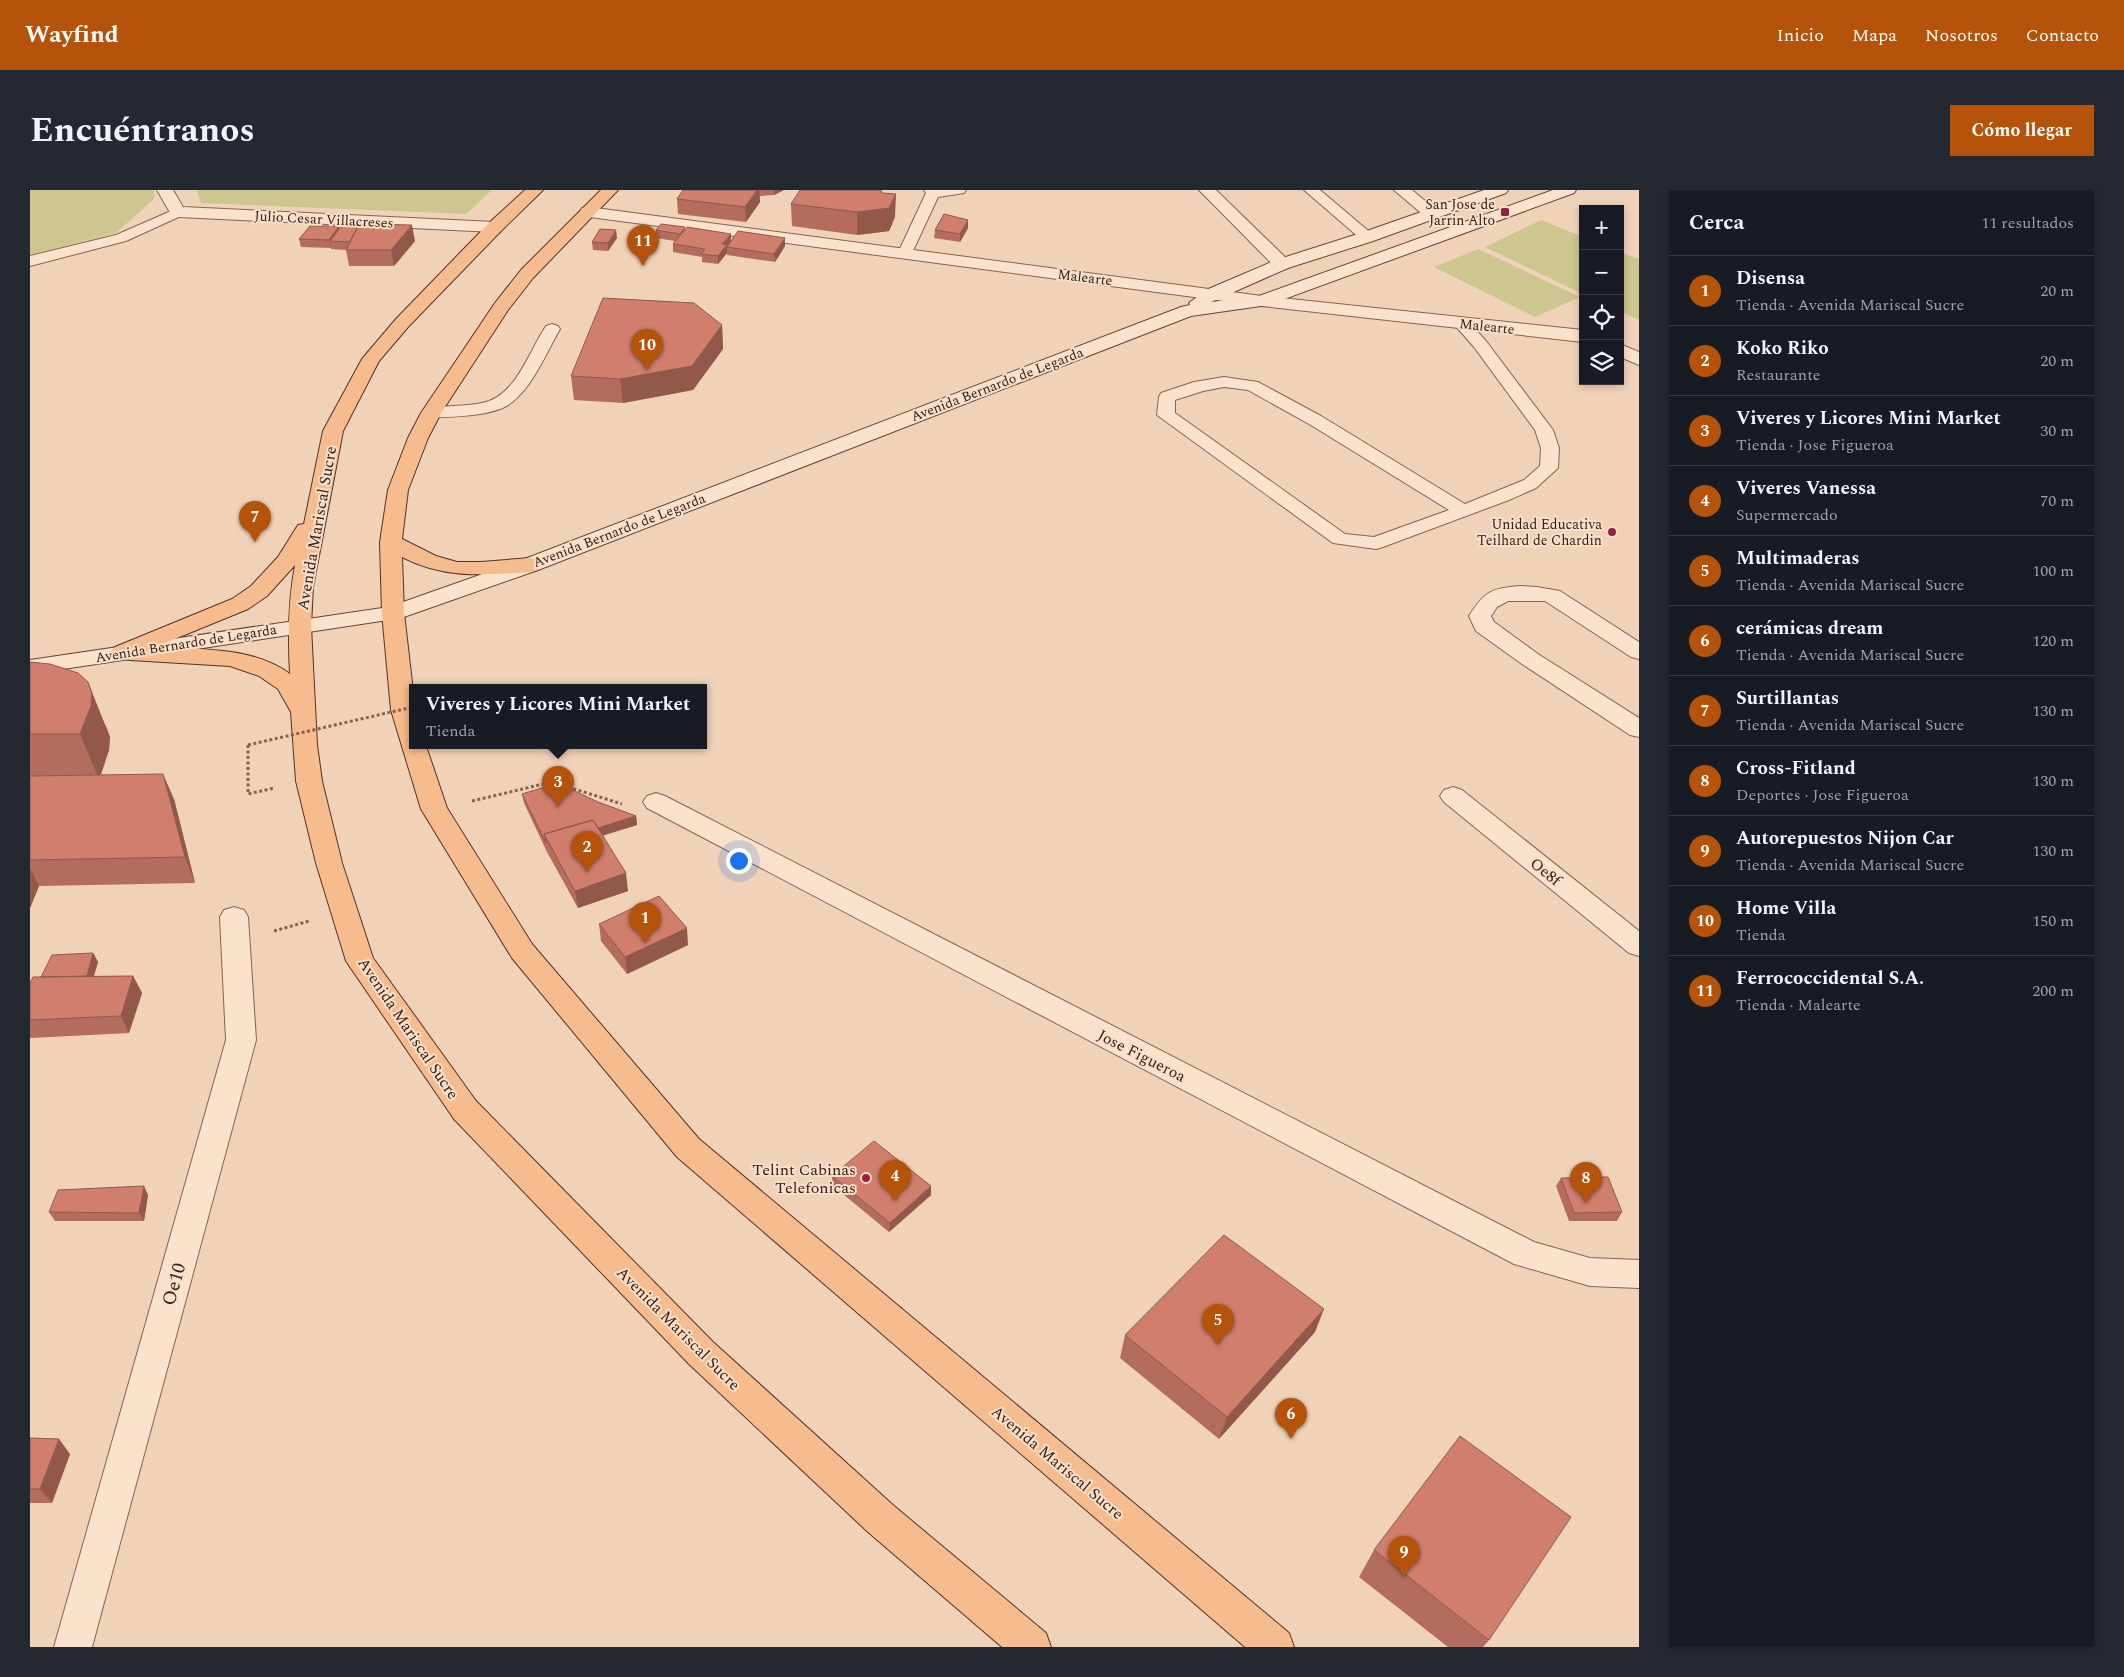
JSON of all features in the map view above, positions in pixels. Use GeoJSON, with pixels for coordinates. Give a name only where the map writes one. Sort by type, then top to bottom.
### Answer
{"type":"FeatureCollection","features":[{"type":"Feature","properties":{"kind":"main road","name":"Avenida Mariscal Sucre"},"geometry":{"type":"LineString","coordinates":[[535,190],[495,227],[402,323],[371,359],[333,432],[302,587],[299,626],[303,712],[310,781],[329,863],[360,961],[465,1110],[702,1353],[881,1519],[1032,1647]]}},
{"type":"Feature","properties":{"kind":"main road","name":"Avenida Mariscal Sucre"},"geometry":{"type":"LineString","coordinates":[[409,730],[403,710],[392,613],[391,542],[398,490],[418,438],[431,413],[501,307],[527,274],[610,190]]}},
{"type":"Feature","properties":{"kind":"main road"},"geometry":{"type":"LineString","coordinates":[[124,652],[225,611],[259,591],[288,560],[316,514]]}},
{"type":"Feature","properties":{"kind":"main road"},"geometry":{"type":"LineString","coordinates":[[391,542],[432,562],[453,568],[480,569],[530,565]]}},
{"type":"Feature","properties":{"kind":"main road"},"geometry":{"type":"LineString","coordinates":[[124,652],[231,659],[247,663],[274,675],[285,683],[303,712]]}},
{"type":"Feature","properties":{"kind":"main road","name":"Avenida Mariscal Sucre"},"geometry":{"type":"LineString","coordinates":[[415,749],[434,809],[522,951],[688,1148],[1275,1647]]}},
{"type":"Feature","properties":{"kind":"street"},"geometry":{"type":"LineString","coordinates":[[166,190],[178,212]]}},
{"type":"Feature","properties":{"kind":"street"},"geometry":{"type":"LineString","coordinates":[[1208,190],[1282,264]]}},
{"type":"Feature","properties":{"kind":"street"},"geometry":{"type":"LineString","coordinates":[[1402,190],[1433,214]]}},
{"type":"Feature","properties":{"kind":"street","name":"Avenida Bernardo de Legarda"},"geometry":{"type":"LineString","coordinates":[[30,667],[392,613],[530,565],[1187,311],[1212,294],[1282,264],[1367,237],[1500,190]]}},
{"type":"Feature","properties":{"kind":"street","name":"Avenida Bernardo de Legarda"},"geometry":{"type":"LineString","coordinates":[[1187,311],[1262,301],[1568,190]]}},
{"type":"Feature","properties":{"kind":"street","name":"Julio Cesar Villacreses"},"geometry":{"type":"LineString","coordinates":[[178,212],[495,227]]}},
{"type":"Feature","properties":{"kind":"street","name":"Malearte"},"geometry":{"type":"LineString","coordinates":[[588,212],[1262,301],[1579,336]]}},
{"type":"Feature","properties":{"kind":"street"},"geometry":{"type":"LineString","coordinates":[[1624,340],[1639,342]]}},
{"type":"Feature","properties":{"kind":"street"},"geometry":{"type":"LineString","coordinates":[[1624,352],[1639,359]]}},
{"type":"Feature","properties":{"kind":"street"},"geometry":{"type":"LineString","coordinates":[[1639,652],[1552,596],[1538,592],[1524,592],[1497,597],[1488,602],[1480,616],[1484,626],[1530,659],[1639,729]]}},
{"type":"Feature","properties":{"kind":"street","name":"Oe8f"},"geometry":{"type":"LineString","coordinates":[[1453,796],[1639,946]]}},
{"type":"Feature","properties":{"kind":"street","name":"Jose Figueroa"},"geometry":{"type":"LineString","coordinates":[[656,802],[1526,1254],[1590,1272],[1639,1274]]}},
{"type":"Feature","properties":{"kind":"street","name":"Oe10"},"geometry":{"type":"LineString","coordinates":[[72,1647],[241,1040],[234,917]]}},
{"type":"Feature","properties":{"kind":"lane"},"geometry":{"type":"LineString","coordinates":[[906,254],[932,192],[959,190]]}},
{"type":"Feature","properties":{"kind":"lane"},"geometry":{"type":"LineString","coordinates":[[1310,190],[1367,237]]}},
{"type":"Feature","properties":{"kind":"lane"},"geometry":{"type":"LineString","coordinates":[[30,262],[121,238],[178,212]]}},
{"type":"Feature","properties":{"kind":"lane"},"geometry":{"type":"LineString","coordinates":[[1461,323],[1480,344],[1544,430],[1550,448],[1549,468],[1530,484],[1376,543],[1340,539],[1166,415],[1167,397],[1200,386],[1224,382],[1252,386],[1315,420],[1462,510]]}},
{"type":"Feature","properties":{"kind":"lane"},"geometry":{"type":"LineString","coordinates":[[431,413],[498,405],[509,397],[518,386],[552,328]]}},
{"type":"Feature","properties":{"kind":"path"},"geometry":{"type":"LineString","coordinates":[[248,794],[248,745],[409,709]]}},
{"type":"Feature","properties":{"kind":"path"},"geometry":{"type":"LineString","coordinates":[[434,809],[552,782],[625,805],[656,802]]}},
{"type":"Feature","properties":{"kind":"shaded area"},"geometry":{"type":"Polygon","coordinates":[[[30,190],[154,190],[154,199],[116,233],[30,255],[30,190]]]}},
{"type":"Feature","properties":{"kind":"shaded area"},"geometry":{"type":"Polygon","coordinates":[[[197,190],[492,190],[466,214],[201,203],[197,190]]]}},
{"type":"Feature","properties":{"kind":"shaded area"},"geometry":{"type":"Polygon","coordinates":[[[1541,220],[1579,235],[1579,292],[1485,247],[1541,220]]]}},
{"type":"Feature","properties":{"kind":"shaded area"},"geometry":{"type":"Polygon","coordinates":[[[1478,249],[1579,297],[1535,317],[1434,267],[1478,249]]]}},
{"type":"Feature","properties":{"kind":"shaded area"},"geometry":{"type":"Polygon","coordinates":[[[1624,253],[1639,259],[1639,320],[1624,313],[1624,253]]]}},
{"type":"Feature","properties":{"kind":"building"},"geometry":{"type":"Polygon","coordinates":[[[683,190],[757,190],[745,207],[677,199],[683,190]]]}},
{"type":"Feature","properties":{"kind":"building"},"geometry":{"type":"Polygon","coordinates":[[[800,190],[881,190],[882,193],[896,194],[889,208],[857,212],[791,204],[800,190]]]}},
{"type":"Feature","properties":{"kind":"building"},"geometry":{"type":"Polygon","coordinates":[[[944,214],[968,220],[960,234],[935,230],[944,214]]]}},
{"type":"Feature","properties":{"kind":"building"},"geometry":{"type":"Polygon","coordinates":[[[346,220],[364,221],[362,224],[359,224],[350,242],[330,241],[346,220]]]}},
{"type":"Feature","properties":{"kind":"building"},"geometry":{"type":"Polygon","coordinates":[[[359,224],[412,225],[391,250],[346,250],[359,224]]]}},
{"type":"Feature","properties":{"kind":"building"},"geometry":{"type":"Polygon","coordinates":[[[661,224],[685,227],[680,234],[656,230],[661,224]]]}},
{"type":"Feature","properties":{"kind":"building"},"geometry":{"type":"Polygon","coordinates":[[[310,226],[339,226],[329,240],[299,239],[310,226]]]}},
{"type":"Feature","properties":{"kind":"building"},"geometry":{"type":"Polygon","coordinates":[[[687,227],[731,234],[722,244],[727,245],[718,256],[701,254],[705,249],[673,244],[687,227]]]}},
{"type":"Feature","properties":{"kind":"building"},"geometry":{"type":"Polygon","coordinates":[[[600,229],[616,230],[608,243],[592,242],[600,229]]]}},
{"type":"Feature","properties":{"kind":"building"},"geometry":{"type":"Polygon","coordinates":[[[738,231],[785,238],[774,254],[727,247],[738,231]]]}},
{"type":"Feature","properties":{"kind":"building"},"geometry":{"type":"Polygon","coordinates":[[[603,298],[694,303],[722,325],[692,366],[620,379],[571,376],[603,298]]]}},
{"type":"Feature","properties":{"kind":"building"},"geometry":{"type":"Polygon","coordinates":[[[30,662],[50,664],[78,673],[88,682],[92,693],[91,706],[80,734],[30,734],[30,662]]]}},
{"type":"Feature","properties":{"kind":"building"},"geometry":{"type":"Polygon","coordinates":[[[163,774],[185,857],[30,860],[30,776],[163,774]]]}},
{"type":"Feature","properties":{"kind":"building"},"geometry":{"type":"Polygon","coordinates":[[[558,783],[598,802],[636,816],[598,828],[593,820],[544,834],[546,843],[522,794],[558,783]]]}},
{"type":"Feature","properties":{"kind":"building"},"geometry":{"type":"Polygon","coordinates":[[[593,820],[626,873],[575,891],[544,834],[593,820]]]}},
{"type":"Feature","properties":{"kind":"building"},"geometry":{"type":"Polygon","coordinates":[[[659,896],[687,928],[625,957],[599,924],[659,896]]]}},
{"type":"Feature","properties":{"kind":"building"},"geometry":{"type":"Polygon","coordinates":[[[93,953],[87,976],[41,977],[52,955],[93,953]]]}},
{"type":"Feature","properties":{"kind":"building"},"geometry":{"type":"Polygon","coordinates":[[[133,976],[121,1016],[30,1020],[30,983],[33,977],[133,976]]]}},
{"type":"Feature","properties":{"kind":"building"},"geometry":{"type":"Polygon","coordinates":[[[874,1141],[931,1186],[890,1223],[832,1176],[874,1141]]]}},
{"type":"Feature","properties":{"kind":"building"},"geometry":{"type":"Polygon","coordinates":[[[1608,1177],[1622,1212],[1574,1213],[1561,1178],[1608,1177]]]}},
{"type":"Feature","properties":{"kind":"building"},"geometry":{"type":"Polygon","coordinates":[[[144,1186],[139,1213],[49,1212],[58,1190],[144,1186]]]}},
{"type":"Feature","properties":{"kind":"building"},"geometry":{"type":"Polygon","coordinates":[[[1224,1235],[1324,1309],[1227,1417],[1125,1335],[1224,1235]]]}},
{"type":"Feature","properties":{"kind":"building"},"geometry":{"type":"Polygon","coordinates":[[[1460,1436],[1571,1517],[1489,1640],[1374,1550],[1460,1436]]]}},
{"type":"Feature","properties":{"kind":"building"},"geometry":{"type":"Polygon","coordinates":[[[30,1438],[59,1439],[40,1489],[30,1489],[30,1438]]]}},
{"type":"Feature","properties":{"kind":"place","name":"San Jose de Jarrin Alto"},"geometry":{"type":"Point","coordinates":[1505,212]}},
{"type":"Feature","properties":{"kind":"place","name":"Ferrococcidental S.A."},"geometry":{"type":"Point","coordinates":[643,266]}},
{"type":"Feature","properties":{"kind":"place","name":"Home Villa"},"geometry":{"type":"Point","coordinates":[647,370]}},
{"type":"Feature","properties":{"kind":"place","name":"Unidad Educativa Teilhard de Chardin"},"geometry":{"type":"Point","coordinates":[1612,532]}},
{"type":"Feature","properties":{"kind":"place","name":"Surtillantas"},"geometry":{"type":"Point","coordinates":[255,542]}},
{"type":"Feature","properties":{"kind":"place","name":"Viveres y Licores Mini Market"},"geometry":{"type":"Point","coordinates":[558,807]}},
{"type":"Feature","properties":{"kind":"place","name":"Koko Riko"},"geometry":{"type":"Point","coordinates":[587,872]}},
{"type":"Feature","properties":{"kind":"place","name":"Disensa"},"geometry":{"type":"Point","coordinates":[645,943]}},
{"type":"Feature","properties":{"kind":"place","name":"Telint Cabinas Telefonicas"},"geometry":{"type":"Point","coordinates":[866,1178]}},
{"type":"Feature","properties":{"kind":"place","name":"Viveres Vanessa"},"geometry":{"type":"Point","coordinates":[895,1201]}},
{"type":"Feature","properties":{"kind":"place","name":"Cross-Fitland"},"geometry":{"type":"Point","coordinates":[1586,1203]}},
{"type":"Feature","properties":{"kind":"place","name":"Multimaderas"},"geometry":{"type":"Point","coordinates":[1218,1345]}},
{"type":"Feature","properties":{"kind":"place","name":"cerámicas dream"},"geometry":{"type":"Point","coordinates":[1291,1439]}},
{"type":"Feature","properties":{"kind":"place","name":"Autorepuestos Nijon Car"},"geometry":{"type":"Point","coordinates":[1404,1577]}}]}
